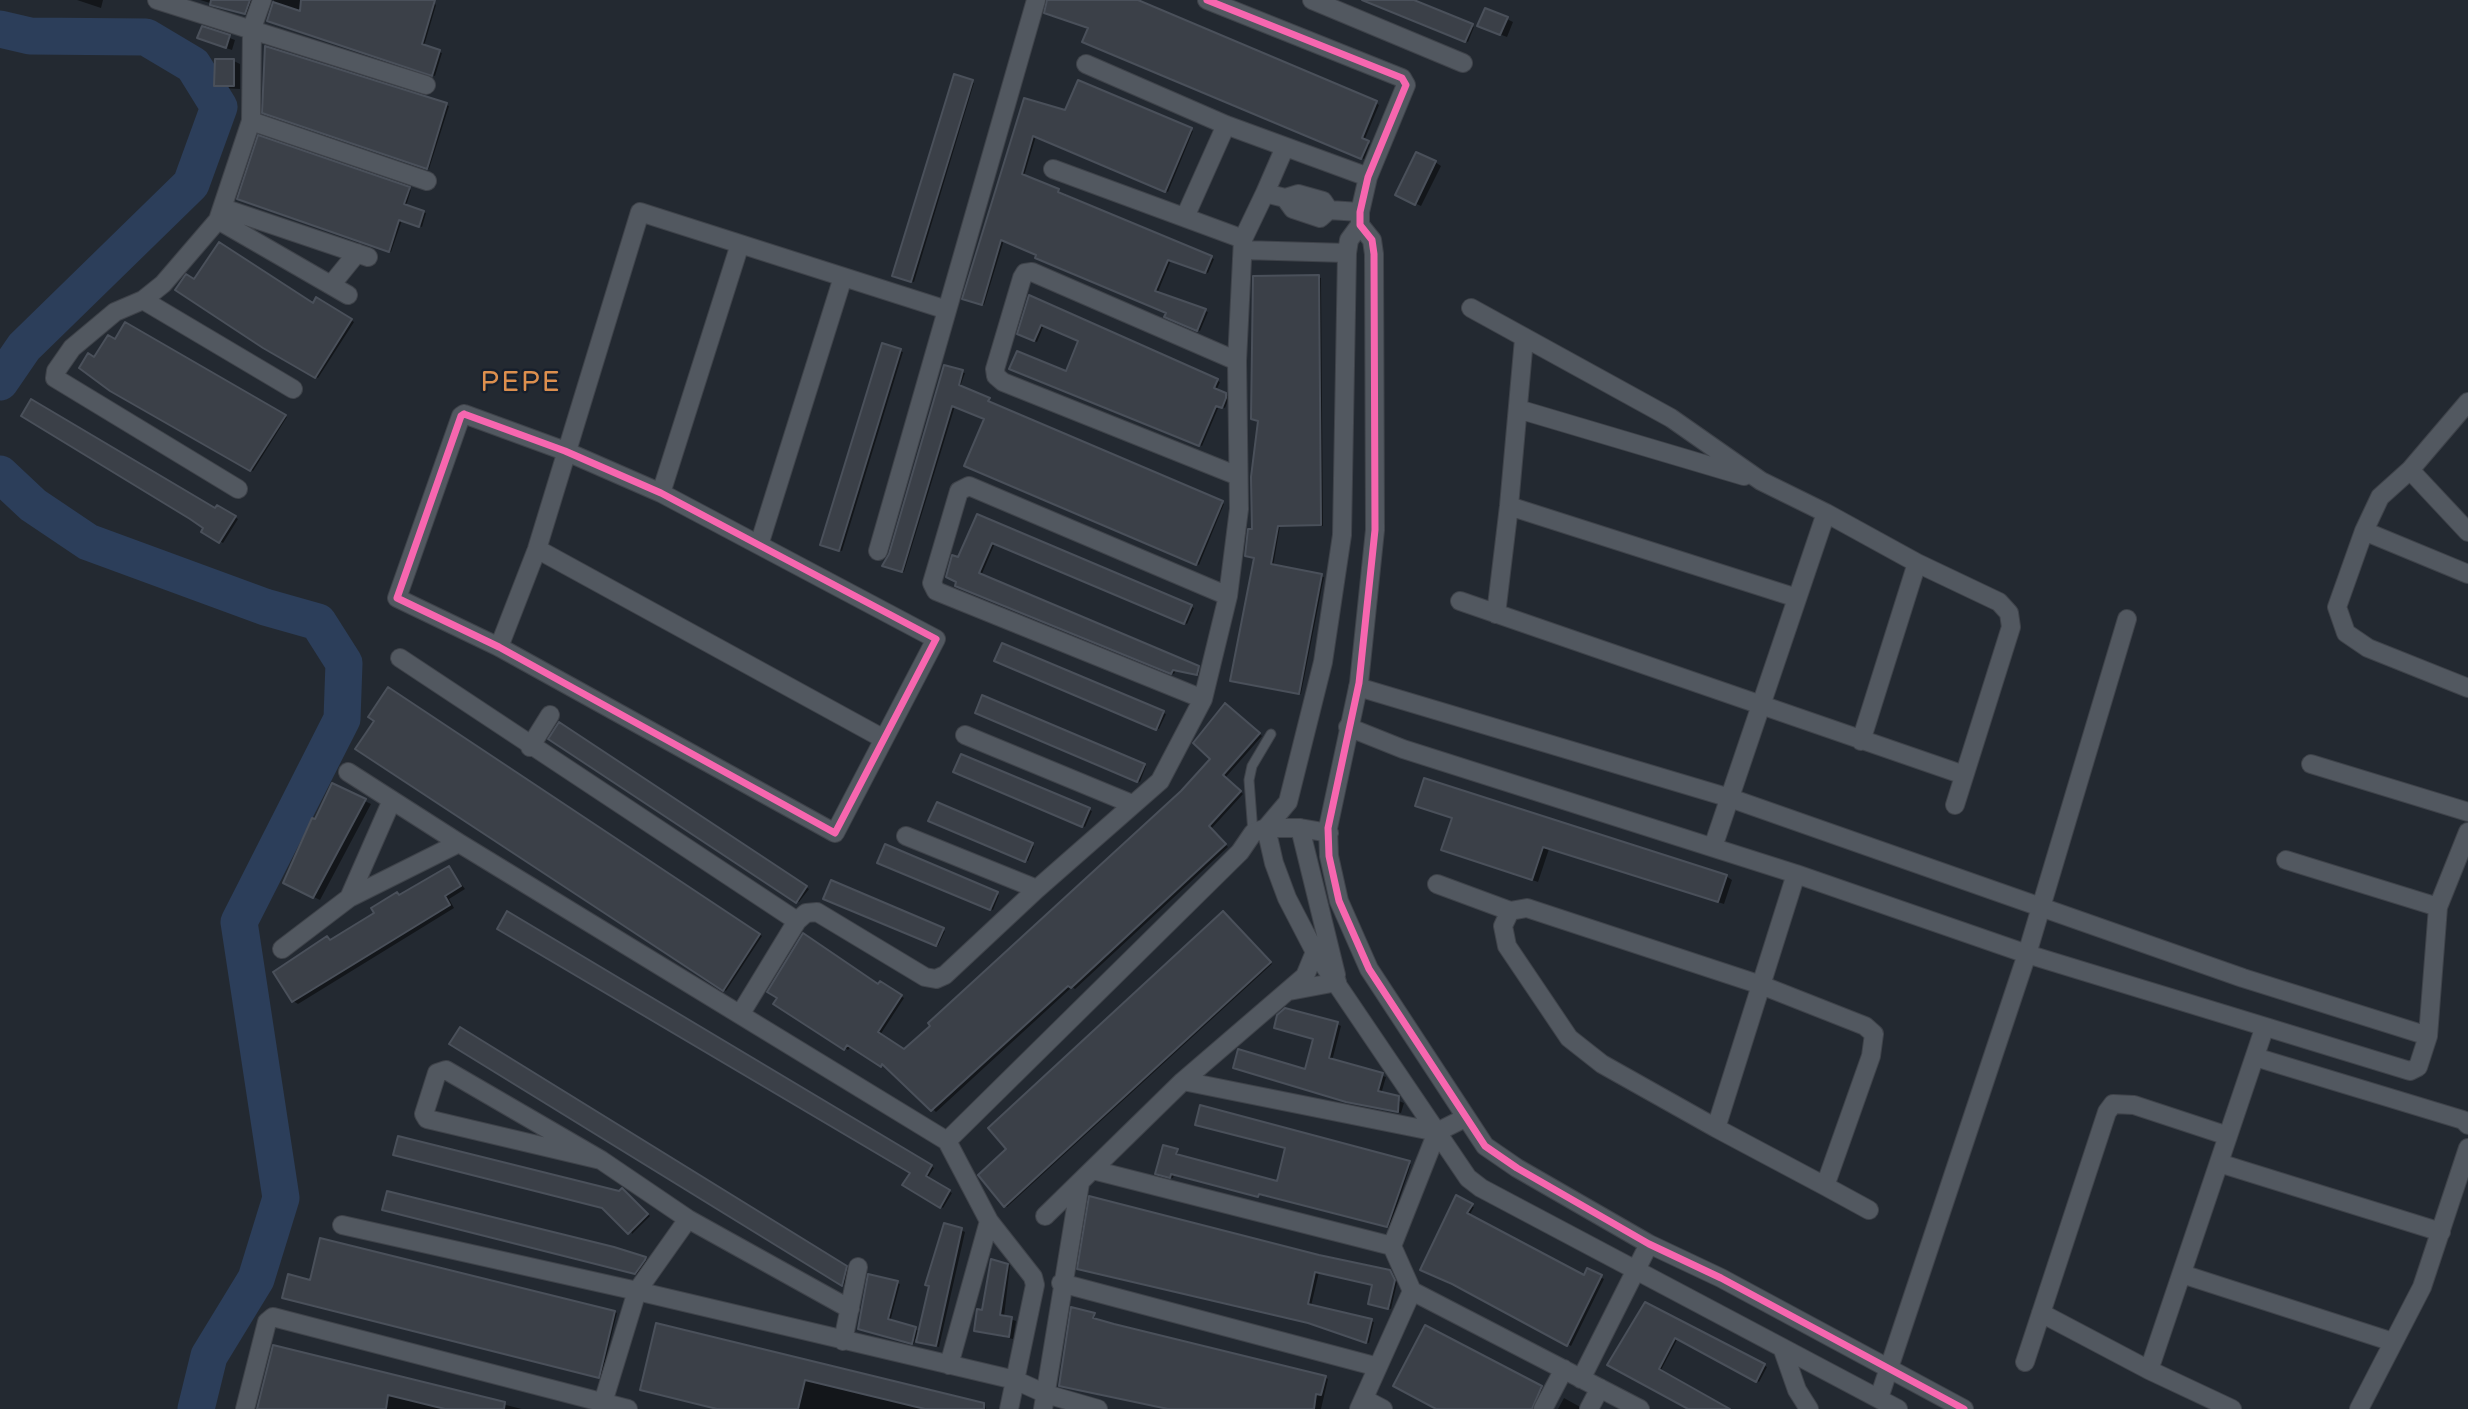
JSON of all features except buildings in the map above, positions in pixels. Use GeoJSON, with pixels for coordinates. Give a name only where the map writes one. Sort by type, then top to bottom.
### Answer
{"type":"FeatureCollection","features":[{"type":"Feature","properties":{"kind":"street"},"geometry":{"type":"LineString","coordinates":[[157,0],[426,85]]}},
{"type":"Feature","properties":{"kind":"street"},"geometry":{"type":"LineString","coordinates":[[237,489],[55,378],[56,371],[72,348],[89,332],[115,312],[143,300],[163,284],[220,214],[251,121],[252,28],[262,0]]}},
{"type":"Feature","properties":{"kind":"street"},"geometry":{"type":"LineString","coordinates":[[877,551],[1036,0]]}},
{"type":"Feature","properties":{"kind":"street"},"geometry":{"type":"LineString","coordinates":[[947,1141],[1240,852],[1287,802],[1323,662],[1342,535],[1347,253],[1349,240],[1360,218],[1368,177],[1406,93],[1406,85],[1402,78],[1207,0]]}},
{"type":"Feature","properties":{"kind":"street"},"geometry":{"type":"LineString","coordinates":[[1312,0],[1462,63]]}},
{"type":"Feature","properties":{"kind":"street"},"geometry":{"type":"LineString","coordinates":[[1086,64],[1226,125],[1368,177]]}},
{"type":"Feature","properties":{"kind":"street"},"geometry":{"type":"LineString","coordinates":[[251,121],[427,181]]}},
{"type":"Feature","properties":{"kind":"street"},"geometry":{"type":"LineString","coordinates":[[1185,217],[1226,125]]}},
{"type":"Feature","properties":{"kind":"street"},"geometry":{"type":"LineString","coordinates":[[741,1013],[797,921],[806,913],[817,912],[925,977],[936,979],[945,975],[1037,888],[1160,781],[1203,699],[1228,596],[1239,509],[1237,361],[1243,244],[1285,147]]}},
{"type":"Feature","properties":{"kind":"street"},"geometry":{"type":"LineString","coordinates":[[1053,169],[1185,217],[1243,244],[1347,253]]}},
{"type":"Feature","properties":{"kind":"street"},"geometry":{"type":"LineString","coordinates":[[1265,193],[1285,198],[1293,209],[1320,218],[1329,210],[1360,218],[1372,240],[1374,254],[1375,530],[1358,687],[1329,833],[1329,856],[1339,901],[1369,969],[1485,1146],[1517,1168],[1650,1244],[1721,1278],[1964,1409]]}},
{"type":"Feature","properties":{"kind":"street"},"geometry":{"type":"LineString","coordinates":[[499,648],[537,550],[640,212],[947,310]]}},
{"type":"Feature","properties":{"kind":"street"},"geometry":{"type":"LineString","coordinates":[[220,214],[362,255],[331,285]]}},
{"type":"Feature","properties":{"kind":"street"},"geometry":{"type":"LineString","coordinates":[[220,214],[348,295]]}},
{"type":"Feature","properties":{"kind":"street"},"geometry":{"type":"LineString","coordinates":[[662,493],[740,244]]}},
{"type":"Feature","properties":{"kind":"street"},"geometry":{"type":"LineString","coordinates":[[1237,361],[1032,272],[1025,272],[995,369],[996,376],[1003,382],[1238,476]]}},
{"type":"Feature","properties":{"kind":"street"},"geometry":{"type":"LineString","coordinates":[[759,545],[843,277]]}},
{"type":"Feature","properties":{"kind":"street"},"geometry":{"type":"LineString","coordinates":[[143,300],[293,389]]}},
{"type":"Feature","properties":{"kind":"street"},"geometry":{"type":"LineString","coordinates":[[1471,308],[1671,418],[1761,481],[1826,513],[1917,564],[1999,602],[2012,620],[1955,804]]}},
{"type":"Feature","properties":{"kind":"street"},"geometry":{"type":"LineString","coordinates":[[1496,614],[1524,339]]}},
{"type":"Feature","properties":{"kind":"street"},"geometry":{"type":"LineString","coordinates":[[2468,401],[2410,470],[2380,497],[2364,531],[2337,607],[2346,633],[2368,648],[2468,688]]}},
{"type":"Feature","properties":{"kind":"street"},"geometry":{"type":"LineString","coordinates":[[1518,409],[1761,481]]}},
{"type":"Feature","properties":{"kind":"street"},"geometry":{"type":"LineString","coordinates":[[464,414],[565,451],[662,493],[936,639],[835,833],[499,648],[397,598],[396,594],[464,414]]}},
{"type":"Feature","properties":{"kind":"street"},"geometry":{"type":"LineString","coordinates":[[2410,470],[2468,532]]}},
{"type":"Feature","properties":{"kind":"street"},"geometry":{"type":"LineString","coordinates":[[1203,699],[936,591],[932,583],[959,491],[969,486],[1228,596]]}},
{"type":"Feature","properties":{"kind":"street"},"geometry":{"type":"LineString","coordinates":[[1509,506],[1797,598]]}},
{"type":"Feature","properties":{"kind":"street"},"geometry":{"type":"LineString","coordinates":[[1713,847],[1826,513]]}},
{"type":"Feature","properties":{"kind":"street"},"geometry":{"type":"LineString","coordinates":[[2364,531],[2468,574]]}},
{"type":"Feature","properties":{"kind":"street"},"geometry":{"type":"LineString","coordinates":[[537,550],[884,739]]}},
{"type":"Feature","properties":{"kind":"street"},"geometry":{"type":"LineString","coordinates":[[1861,741],[1917,564]]}},
{"type":"Feature","properties":{"kind":"street"},"geometry":{"type":"LineString","coordinates":[[1461,601],[1760,707],[1964,775]]}},
{"type":"Feature","properties":{"kind":"street"},"geometry":{"type":"LineString","coordinates":[[1879,1398],[1891,1370],[2027,954],[2127,619]]}},
{"type":"Feature","properties":{"kind":"street"},"geometry":{"type":"LineString","coordinates":[[400,658],[530,747],[797,921]]}},
{"type":"Feature","properties":{"kind":"street"},"geometry":{"type":"LineString","coordinates":[[1358,687],[1730,798],[2041,904],[2244,978],[2428,1036]]}},
{"type":"Feature","properties":{"kind":"street"},"geometry":{"type":"LineString","coordinates":[[530,747],[550,715]]}},
{"type":"Feature","properties":{"kind":"street"},"geometry":{"type":"LineString","coordinates":[[1348,727],[1403,748],[1796,874],[2027,954],[2264,1029],[2410,1071],[2417,1067],[2428,1036],[2438,907],[2468,832]]}},
{"type":"Feature","properties":{"kind":"street"},"geometry":{"type":"LineString","coordinates":[[965,735],[1132,804]]}},
{"type":"Feature","properties":{"kind":"street"},"geometry":{"type":"LineString","coordinates":[[2311,764],[2468,812]]}},
{"type":"Feature","properties":{"kind":"street"},"geometry":{"type":"LineString","coordinates":[[348,772],[459,843],[947,1141],[989,1221],[1033,1277],[1035,1285],[1009,1409]]}},
{"type":"Feature","properties":{"kind":"street"},"geometry":{"type":"LineString","coordinates":[[349,898],[392,800]]}},
{"type":"Feature","properties":{"kind":"street"},"geometry":{"type":"LineString","coordinates":[[1259,831],[1300,828],[1329,833]]}},
{"type":"Feature","properties":{"kind":"street"},"geometry":{"type":"LineString","coordinates":[[1300,828],[1338,982]]}},
{"type":"Feature","properties":{"kind":"street"},"geometry":{"type":"LineString","coordinates":[[1259,831],[1315,952],[1338,982],[1468,1178],[1481,1188],[1898,1409]]}},
{"type":"Feature","properties":{"kind":"street"},"geometry":{"type":"LineString","coordinates":[[906,836],[1037,888]]}},
{"type":"Feature","properties":{"kind":"street"},"geometry":{"type":"LineString","coordinates":[[282,949],[349,898],[459,843]]}},
{"type":"Feature","properties":{"kind":"street"},"geometry":{"type":"LineString","coordinates":[[2286,860],[2438,907]]}},
{"type":"Feature","properties":{"kind":"street"},"geometry":{"type":"LineString","coordinates":[[1716,1128],[1796,874]]}},
{"type":"Feature","properties":{"kind":"street"},"geometry":{"type":"LineString","coordinates":[[1437,884],[1510,911],[1527,908],[1761,985],[1865,1026],[1874,1034],[1871,1056],[1825,1186]]}},
{"type":"Feature","properties":{"kind":"street"},"geometry":{"type":"LineString","coordinates":[[1510,911],[1503,926],[1507,946],[1569,1038],[1602,1064],[1870,1210]]}},
{"type":"Feature","properties":{"kind":"street"},"geometry":{"type":"LineString","coordinates":[[1045,1216],[1183,1081],[1305,976],[1315,952]]}},
{"type":"Feature","properties":{"kind":"street"},"geometry":{"type":"LineString","coordinates":[[1287,991],[1338,982]]}},
{"type":"Feature","properties":{"kind":"street"},"geometry":{"type":"LineString","coordinates":[[2149,1370],[2264,1029]]}},
{"type":"Feature","properties":{"kind":"street"},"geometry":{"type":"LineString","coordinates":[[2255,1057],[2463,1120],[2468,1125]]}},
{"type":"Feature","properties":{"kind":"street"},"geometry":{"type":"LineString","coordinates":[[601,1160],[427,1119],[424,1114],[437,1073],[446,1070],[601,1160],[688,1219],[850,1309]]}},
{"type":"Feature","properties":{"kind":"street"},"geometry":{"type":"LineString","coordinates":[[1183,1081],[1437,1132],[1465,1118]]}},
{"type":"Feature","properties":{"kind":"street"},"geometry":{"type":"LineString","coordinates":[[2025,1362],[2107,1112],[2112,1104],[2134,1105],[2228,1136]]}},
{"type":"Feature","properties":{"kind":"street"},"geometry":{"type":"LineString","coordinates":[[1437,1132],[1392,1246],[1412,1291],[1640,1409]]}},
{"type":"Feature","properties":{"kind":"street"},"geometry":{"type":"LineString","coordinates":[[2359,1409],[2422,1287],[2468,1148]]}},
{"type":"Feature","properties":{"kind":"street"},"geometry":{"type":"LineString","coordinates":[[2219,1163],[2441,1232]]}},
{"type":"Feature","properties":{"kind":"street"},"geometry":{"type":"LineString","coordinates":[[1093,1170],[1392,1246]]}},
{"type":"Feature","properties":{"kind":"street"},"geometry":{"type":"LineString","coordinates":[[1044,1402],[1061,1283],[1080,1183]]}},
{"type":"Feature","properties":{"kind":"street"},"geometry":{"type":"LineString","coordinates":[[602,1406],[637,1291],[688,1219]]}},
{"type":"Feature","properties":{"kind":"street"},"geometry":{"type":"LineString","coordinates":[[949,1365],[989,1221]]}},
{"type":"Feature","properties":{"kind":"street"},"geometry":{"type":"LineString","coordinates":[[342,1225],[1014,1380],[1044,1402],[1098,1409]]}},
{"type":"Feature","properties":{"kind":"street"},"geometry":{"type":"LineString","coordinates":[[1581,1379],[1650,1244]]}},
{"type":"Feature","properties":{"kind":"street"},"geometry":{"type":"LineString","coordinates":[[844,1341],[858,1267]]}},
{"type":"Feature","properties":{"kind":"street"},"geometry":{"type":"LineString","coordinates":[[2182,1275],[2393,1342]]}},
{"type":"Feature","properties":{"kind":"street"},"geometry":{"type":"LineString","coordinates":[[1061,1283],[1378,1367]]}},
{"type":"Feature","properties":{"kind":"street"},"geometry":{"type":"LineString","coordinates":[[1383,1409],[1362,1404],[1412,1291]]}},
{"type":"Feature","properties":{"kind":"street"},"geometry":{"type":"LineString","coordinates":[[2041,1313],[2149,1370],[2232,1409]]}},
{"type":"Feature","properties":{"kind":"street"},"geometry":{"type":"LineString","coordinates":[[245,1409],[267,1322],[273,1317],[602,1406],[628,1409]]}},
{"type":"Feature","properties":{"kind":"street"},"geometry":{"type":"LineString","coordinates":[[1783,1350],[1797,1390],[1809,1409]]}},
{"type":"Feature","properties":{"kind":"street"},"geometry":{"type":"LineString","coordinates":[[1543,1409],[1564,1369]]}},
{"type":"Feature","properties":{"kind":"street"},"geometry":{"type":"LineString","coordinates":[[1589,1409],[1600,1388]]}},
{"type":"Feature","properties":{"kind":"lane"},"geometry":{"type":"LineString","coordinates":[[1259,831],[1249,780],[1252,766],[1271,734]]}},
{"type":"Feature","properties":{"kind":"waterway"},"geometry":{"type":"LineString","coordinates":[[0,29],[30,36],[146,37],[193,65],[219,107],[191,184],[24,347],[0,382]]}},
{"type":"Feature","properties":{"kind":"waterway"},"geometry":{"type":"LineString","coordinates":[[0,474],[33,505],[88,542],[265,607],[318,622],[344,663],[342,719],[239,922],[281,1198],[256,1279],[209,1356],[196,1409]]}},
{"type":"Feature","properties":{"kind":"cycle path"},"geometry":{"type":"LineString","coordinates":[[1207,0],[1402,78],[1406,85],[1368,177],[1360,212],[1360,225],[1372,240],[1374,254],[1375,530],[1359,683],[1328,828],[1329,856],[1339,901],[1369,969],[1485,1146],[1517,1168],[1649,1244],[1721,1278],[1964,1409]]}},
{"type":"Feature","properties":{"kind":"cycle path"},"geometry":{"type":"LineString","coordinates":[[464,414],[565,451],[661,493],[936,639],[835,833],[499,647],[397,598],[461,416],[464,414]]}},
{"type":"Feature","properties":{"kind":"district","name":"PEPE"},"geometry":{"type":"Point","coordinates":[521,384]}}]}
